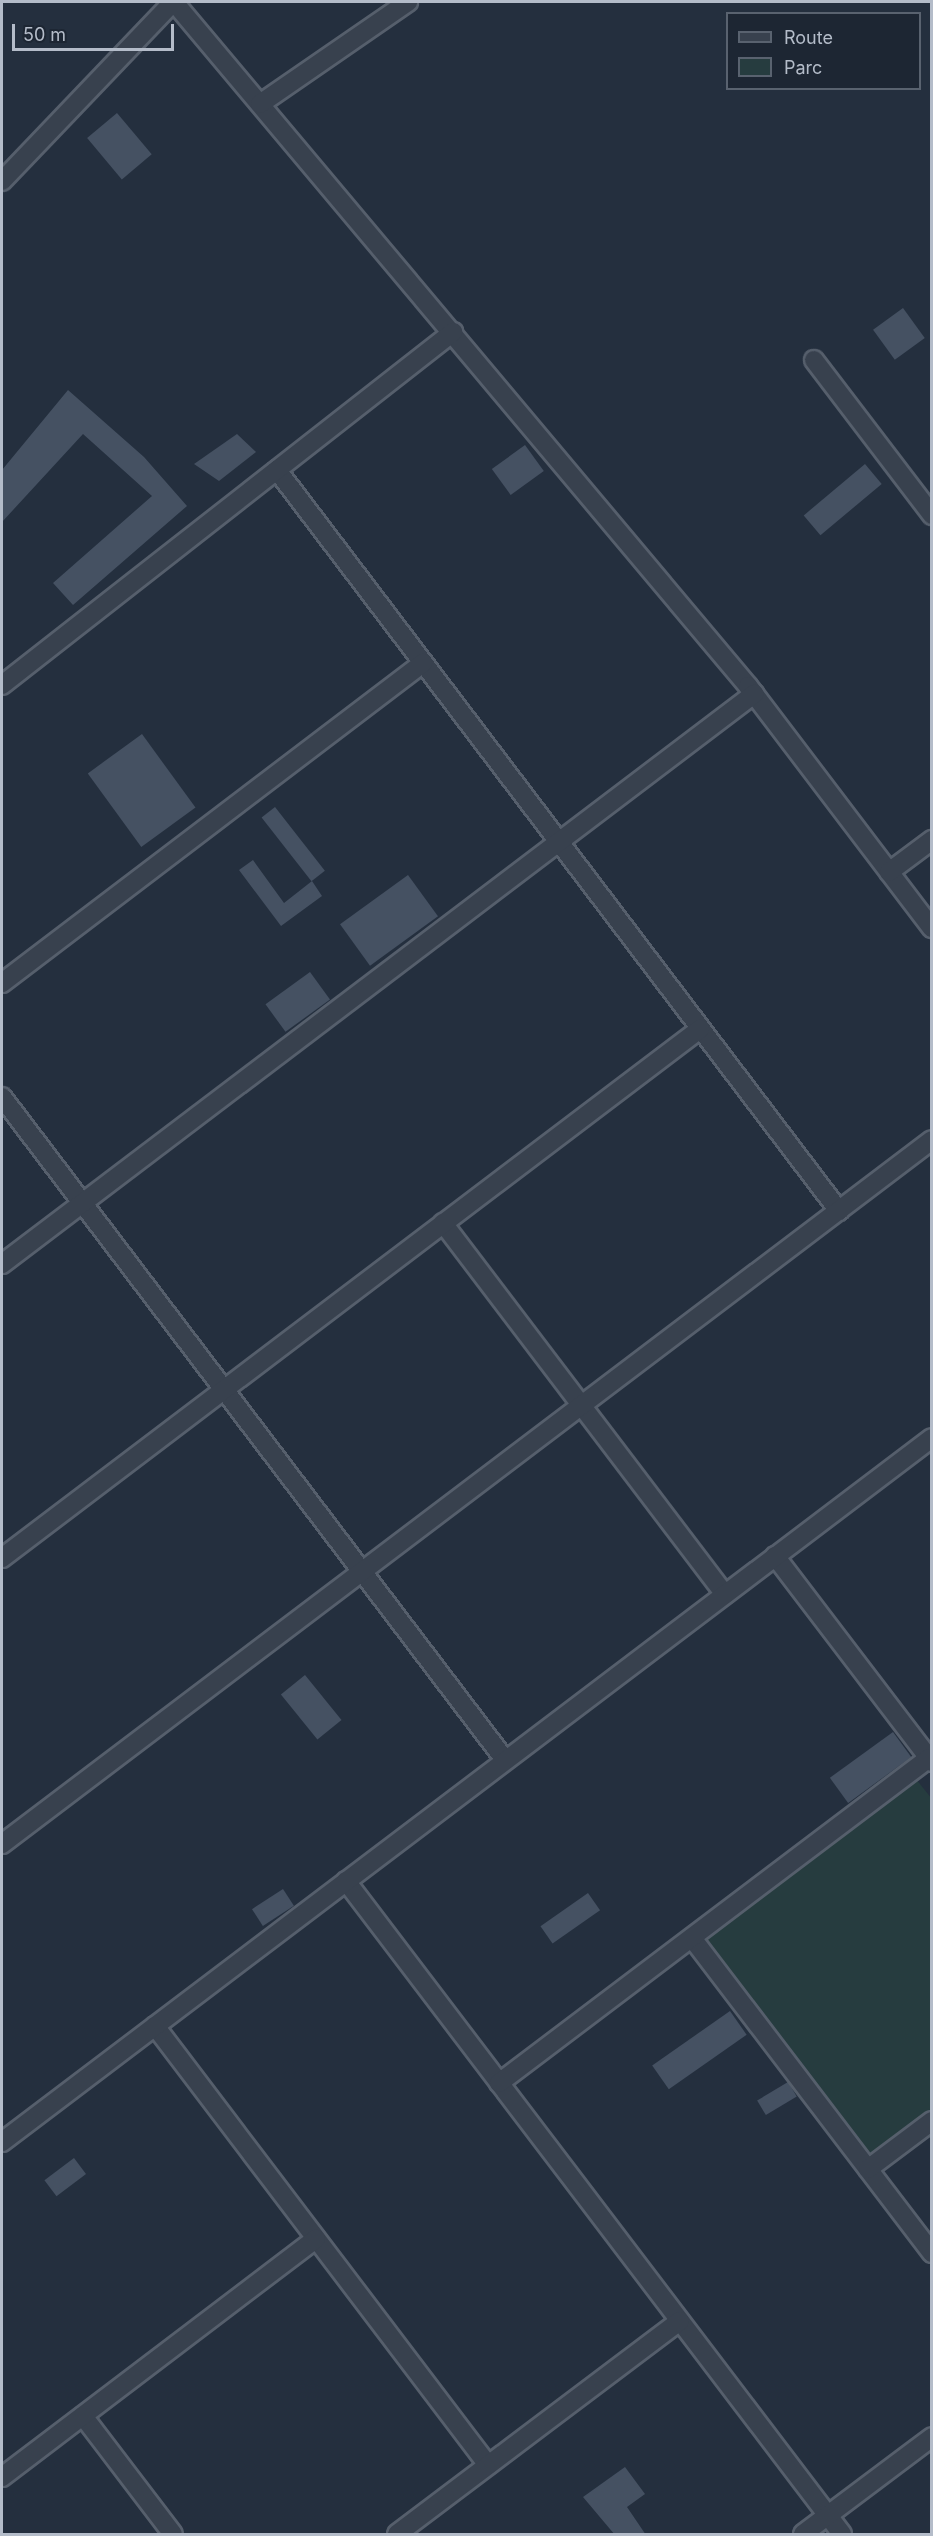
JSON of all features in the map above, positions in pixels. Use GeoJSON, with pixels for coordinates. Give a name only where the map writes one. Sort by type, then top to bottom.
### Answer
{"type":"FeatureCollection","features":[{"type":"Feature","properties":{"kind":"street"},"geometry":{"type":"LineString","coordinates":[[2,181],[173,2],[453,332],[754,694],[932,928]]}},
{"type":"Feature","properties":{"kind":"street"},"geometry":{"type":"LineString","coordinates":[[260,104],[408,2]]}},
{"type":"Feature","properties":{"kind":"street"},"geometry":{"type":"LineString","coordinates":[[2,685],[453,332]]}},
{"type":"Feature","properties":{"kind":"street"},"geometry":{"type":"LineString","coordinates":[[814,360],[932,515]]}},
{"type":"Feature","properties":{"kind":"street"},"geometry":{"type":"LineString","coordinates":[[277,470],[838,1211]]}},
{"type":"Feature","properties":{"kind":"street"},"geometry":{"type":"LineString","coordinates":[[2,983],[423,663]]}},
{"type":"Feature","properties":{"kind":"street"},"geometry":{"type":"LineString","coordinates":[[2,1264],[754,694]]}},
{"type":"Feature","properties":{"kind":"street"},"geometry":{"type":"LineString","coordinates":[[889,872],[932,840]]}},
{"type":"Feature","properties":{"kind":"street"},"geometry":{"type":"LineString","coordinates":[[2,1558],[700,1029]]}},
{"type":"Feature","properties":{"kind":"street"},"geometry":{"type":"LineString","coordinates":[[2,1097],[505,1760]]}},
{"type":"Feature","properties":{"kind":"street"},"geometry":{"type":"LineString","coordinates":[[2,1844],[932,1140]]}},
{"type":"Feature","properties":{"kind":"street"},"geometry":{"type":"LineString","coordinates":[[443,1223],[725,1594]]}},
{"type":"Feature","properties":{"kind":"street"},"geometry":{"type":"LineString","coordinates":[[2,2142],[932,1438]]}},
{"type":"Feature","properties":{"kind":"street"},"geometry":{"type":"LineString","coordinates":[[499,2083],[930,1760],[775,1556]]}},
{"type":"Feature","properties":{"kind":"street"},"geometry":{"type":"LineString","coordinates":[[346,1881],[842,2535]]}},
{"type":"Feature","properties":{"kind":"street"},"geometry":{"type":"LineString","coordinates":[[692,1938],[932,2253]]}},
{"type":"Feature","properties":{"kind":"street"},"geometry":{"type":"LineString","coordinates":[[154,2026],[488,2465]]}},
{"type":"Feature","properties":{"kind":"street"},"geometry":{"type":"LineString","coordinates":[[868,2169],[932,2121]]}},
{"type":"Feature","properties":{"kind":"street"},"geometry":{"type":"LineString","coordinates":[[2,2477],[316,2239]]}},
{"type":"Feature","properties":{"kind":"street"},"geometry":{"type":"LineString","coordinates":[[397,2535],[680,2320]]}},
{"type":"Feature","properties":{"kind":"street"},"geometry":{"type":"LineString","coordinates":[[83,2416],[172,2535]]}},
{"type":"Feature","properties":{"kind":"street"},"geometry":{"type":"LineString","coordinates":[[803,2535],[932,2437]]}},
{"type":"Feature","properties":{"kind":"green space"},"geometry":{"type":"Polygon","coordinates":[[[916,1779],[932,1799],[931,2109],[866,2158],[703,1939],[916,1779]]]}},
{"type":"Feature","properties":{"kind":"building"},"geometry":{"type":"Polygon","coordinates":[[[117,113],[152,154],[122,179],[87,138],[117,113]]]}},
{"type":"Feature","properties":{"kind":"building"},"geometry":{"type":"Polygon","coordinates":[[[903,308],[925,338],[895,360],[873,330],[903,308]]]}},
{"type":"Feature","properties":{"kind":"building"},"geometry":{"type":"Polygon","coordinates":[[[68,390],[144,457],[187,506],[73,605],[53,583],[152,496],[83,434],[2,522],[2,470],[68,390]]]}},
{"type":"Feature","properties":{"kind":"building"},"geometry":{"type":"Polygon","coordinates":[[[237,434],[256,452],[219,481],[194,464],[237,434]]]}},
{"type":"Feature","properties":{"kind":"building"},"geometry":{"type":"Polygon","coordinates":[[[525,445],[544,471],[511,495],[492,469],[525,445]]]}},
{"type":"Feature","properties":{"kind":"building"},"geometry":{"type":"Polygon","coordinates":[[[865,464],[882,484],[820,535],[804,515],[865,464]]]}},
{"type":"Feature","properties":{"kind":"building"},"geometry":{"type":"Polygon","coordinates":[[[142,734],[195,808],[141,847],[88,773],[142,734]]]}},
{"type":"Feature","properties":{"kind":"building"},"geometry":{"type":"Polygon","coordinates":[[[275,807],[325,871],[311,881],[262,817],[275,807]]]}},
{"type":"Feature","properties":{"kind":"building"},"geometry":{"type":"Polygon","coordinates":[[[253,860],[284,903],[312,881],[322,896],[281,926],[239,870],[253,860]]]}},
{"type":"Feature","properties":{"kind":"building"},"geometry":{"type":"Polygon","coordinates":[[[408,875],[438,916],[370,966],[340,924],[408,875]]]}},
{"type":"Feature","properties":{"kind":"building"},"geometry":{"type":"Polygon","coordinates":[[[310,972],[330,1000],[285,1032],[266,1004],[310,972]]]}},
{"type":"Feature","properties":{"kind":"building"},"geometry":{"type":"Polygon","coordinates":[[[305,1675],[342,1720],[317,1740],[281,1695],[305,1675]]]}},
{"type":"Feature","properties":{"kind":"building"},"geometry":{"type":"Polygon","coordinates":[[[893,1732],[911,1757],[848,1803],[830,1778],[893,1732]]]}},
{"type":"Feature","properties":{"kind":"building"},"geometry":{"type":"Polygon","coordinates":[[[283,1889],[294,1906],[263,1926],[252,1909],[283,1889]]]}},
{"type":"Feature","properties":{"kind":"building"},"geometry":{"type":"Polygon","coordinates":[[[588,1893],[600,1910],[553,1943],[540,1926],[588,1893]]]}},
{"type":"Feature","properties":{"kind":"building"},"geometry":{"type":"Polygon","coordinates":[[[730,2011],[747,2035],[669,2089],[652,2065],[730,2011]]]}},
{"type":"Feature","properties":{"kind":"building"},"geometry":{"type":"Polygon","coordinates":[[[788,2082],[797,2097],[766,2115],[757,2101],[788,2082]]]}},
{"type":"Feature","properties":{"kind":"building"},"geometry":{"type":"Polygon","coordinates":[[[74,2158],[86,2174],[56,2196],[44,2180],[74,2158]]]}},
{"type":"Feature","properties":{"kind":"building"},"geometry":{"type":"Polygon","coordinates":[[[625,2467],[645,2494],[627,2507],[646,2535],[615,2535],[583,2497],[625,2467]]]}}]}
